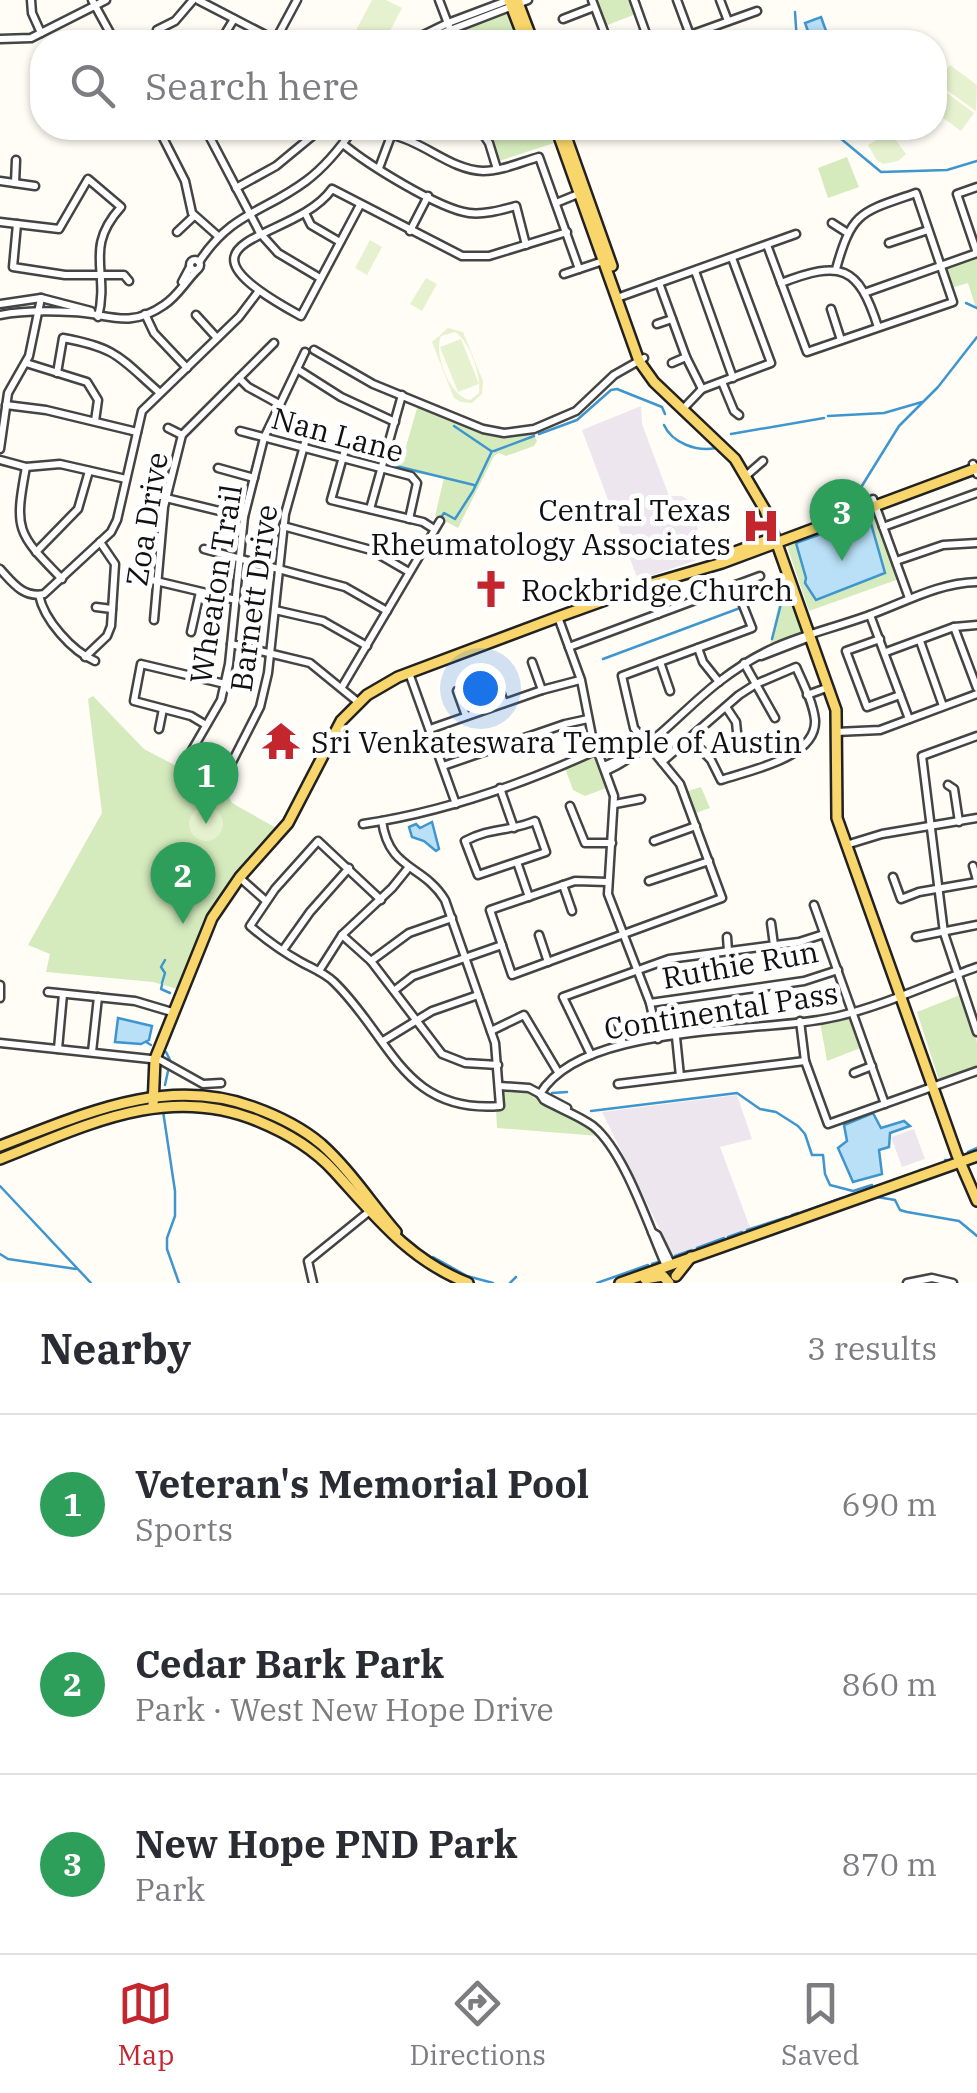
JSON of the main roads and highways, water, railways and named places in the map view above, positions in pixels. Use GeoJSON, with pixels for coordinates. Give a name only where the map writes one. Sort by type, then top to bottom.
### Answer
{"type":"FeatureCollection","features":[{"type":"Feature","properties":{"kind":"main road"},"geometry":{"type":"LineString","coordinates":[[516,1],[522,30]]}},
{"type":"Feature","properties":{"kind":"main road"},"geometry":{"type":"LineString","coordinates":[[516,1],[528,30]]}},
{"type":"Feature","properties":{"kind":"main road"},"geometry":{"type":"LineString","coordinates":[[561,140],[642,360],[685,407],[730,442],[749,473],[778,539],[841,707],[840,808],[849,844],[977,1200]]}},
{"type":"Feature","properties":{"kind":"main road"},"geometry":{"type":"LineString","coordinates":[[568,140],[619,297]]}},
{"type":"Feature","properties":{"kind":"main road"},"geometry":{"type":"LineString","coordinates":[[155,1101],[157,1060],[172,1012],[212,918],[288,823],[341,720],[375,689],[558,617],[722,563],[847,509],[976,467]]}},
{"type":"Feature","properties":{"kind":"main road"},"geometry":{"type":"LineString","coordinates":[[778,539],[874,502]]}},
{"type":"Feature","properties":{"kind":"main road"},"geometry":{"type":"LineString","coordinates":[[826,523],[847,509]]}},
{"type":"Feature","properties":{"kind":"main road"},"geometry":{"type":"LineString","coordinates":[[812,634],[839,732]]}},
{"type":"Feature","properties":{"kind":"main road"},"geometry":{"type":"LineString","coordinates":[[157,1060],[212,928],[242,880]]}},
{"type":"Feature","properties":{"kind":"main road"},"geometry":{"type":"LineString","coordinates":[[0,1159],[105,1118],[181,1094],[226,1099],[289,1122],[332,1156],[372,1209],[397,1233],[445,1272],[468,1283]]}},
{"type":"Feature","properties":{"kind":"main road"},"geometry":{"type":"LineString","coordinates":[[0,1146],[105,1107],[155,1101]]}},
{"type":"Feature","properties":{"kind":"main road"},"geometry":{"type":"LineString","coordinates":[[24,1137],[28,1148]]}},
{"type":"Feature","properties":{"kind":"main road"},"geometry":{"type":"LineString","coordinates":[[620,1283],[977,1156]]}},
{"type":"Feature","properties":{"kind":"main road"},"geometry":{"type":"LineString","coordinates":[[963,1161],[977,1188]]}},
{"type":"Feature","properties":{"kind":"main road"},"geometry":{"type":"LineString","coordinates":[[673,1281],[690,1257]]}},
{"type":"Feature","properties":{"kind":"main road"},"geometry":{"type":"LineString","coordinates":[[668,1265],[673,1281]]}},
{"type":"Feature","properties":{"kind":"main road"},"geometry":{"type":"LineString","coordinates":[[632,1283],[659,1276],[673,1281]]}},
{"type":"Feature","properties":{"kind":"water"},"geometry":{"type":"Polygon","coordinates":[[[821,17],[826,30],[808,30],[805,23],[821,17]]]}},
{"type":"Feature","properties":{"kind":"water"},"geometry":{"type":"Polygon","coordinates":[[[865,518],[870,520],[885,573],[816,600],[805,583],[796,543],[865,518]]]}},
{"type":"Feature","properties":{"kind":"water"},"geometry":{"type":"Polygon","coordinates":[[[432,822],[439,849],[436,851],[412,837],[409,827],[416,824],[420,828],[432,822]]]}},
{"type":"Feature","properties":{"kind":"water"},"geometry":{"type":"Polygon","coordinates":[[[118,1018],[152,1026],[149,1040],[141,1044],[115,1042],[118,1018]]]}},
{"type":"Feature","properties":{"kind":"water"},"geometry":{"type":"Polygon","coordinates":[[[873,1113],[881,1128],[904,1121],[910,1126],[890,1133],[889,1147],[879,1150],[882,1174],[853,1182],[838,1148],[847,1141],[844,1125],[873,1113]]]}},
{"type":"Feature","properties":{"kind":"waterway"},"geometry":{"type":"LineString","coordinates":[[795,12],[796,30]]}},
{"type":"Feature","properties":{"kind":"waterway"},"geometry":{"type":"LineString","coordinates":[[842,140],[881,172],[947,170],[977,161]]}},
{"type":"Feature","properties":{"kind":"waterway"},"geometry":{"type":"LineString","coordinates":[[966,303],[977,308]]}},
{"type":"Feature","properties":{"kind":"waterway"},"geometry":{"type":"LineString","coordinates":[[859,498],[860,489],[899,426],[938,387],[977,337]]}},
{"type":"Feature","properties":{"kind":"waterway"},"geometry":{"type":"LineString","coordinates":[[539,434],[577,420],[617,389],[662,407],[665,414]]}},
{"type":"Feature","properties":{"kind":"waterway"},"geometry":{"type":"LineString","coordinates":[[828,416],[884,413],[922,402]]}},
{"type":"Feature","properties":{"kind":"waterway"},"geometry":{"type":"LineString","coordinates":[[731,434],[824,418]]}},
{"type":"Feature","properties":{"kind":"waterway"},"geometry":{"type":"LineString","coordinates":[[664,425],[686,445],[716,448]]}},
{"type":"Feature","properties":{"kind":"waterway"},"geometry":{"type":"LineString","coordinates":[[454,426],[491,451]]}},
{"type":"Feature","properties":{"kind":"waterway"},"geometry":{"type":"LineString","coordinates":[[494,451],[534,436]]}},
{"type":"Feature","properties":{"kind":"waterway"},"geometry":{"type":"LineString","coordinates":[[442,516],[444,513],[455,519],[492,451]]}},
{"type":"Feature","properties":{"kind":"waterway"},"geometry":{"type":"LineString","coordinates":[[388,464],[474,485]]}},
{"type":"Feature","properties":{"kind":"waterway"},"geometry":{"type":"LineString","coordinates":[[748,605],[788,591]]}},
{"type":"Feature","properties":{"kind":"waterway"},"geometry":{"type":"LineString","coordinates":[[772,639],[784,592]]}},
{"type":"Feature","properties":{"kind":"waterway"},"geometry":{"type":"LineString","coordinates":[[603,659],[740,608]]}},
{"type":"Feature","properties":{"kind":"waterway"},"geometry":{"type":"LineString","coordinates":[[162,983],[165,973],[161,967],[165,960]]}},
{"type":"Feature","properties":{"kind":"waterway"},"geometry":{"type":"LineString","coordinates":[[162,985],[161,989],[170,993]]}},
{"type":"Feature","properties":{"kind":"waterway"},"geometry":{"type":"LineString","coordinates":[[146,1042],[151,1045]]}},
{"type":"Feature","properties":{"kind":"waterway"},"geometry":{"type":"LineString","coordinates":[[166,1052],[170,1060]]}},
{"type":"Feature","properties":{"kind":"waterway"},"geometry":{"type":"LineString","coordinates":[[165,1085],[168,1071]]}},
{"type":"Feature","properties":{"kind":"waterway"},"geometry":{"type":"LineString","coordinates":[[552,1093],[567,1092]]}},
{"type":"Feature","properties":{"kind":"waterway"},"geometry":{"type":"LineString","coordinates":[[591,1111],[737,1093],[760,1109],[776,1112],[798,1126],[812,1155],[823,1155],[830,1185],[853,1191],[872,1185]]}},
{"type":"Feature","properties":{"kind":"waterway"},"geometry":{"type":"LineString","coordinates":[[163,1111],[175,1191],[175,1216],[167,1249],[179,1283]]}},
{"type":"Feature","properties":{"kind":"waterway"},"geometry":{"type":"LineString","coordinates":[[968,1152],[977,1148]]}},
{"type":"Feature","properties":{"kind":"waterway"},"geometry":{"type":"LineString","coordinates":[[945,1160],[951,1160]]}},
{"type":"Feature","properties":{"kind":"waterway"},"geometry":{"type":"LineString","coordinates":[[920,1170],[926,1169]]}},
{"type":"Feature","properties":{"kind":"waterway"},"geometry":{"type":"LineString","coordinates":[[888,1182],[908,1175]]}},
{"type":"Feature","properties":{"kind":"waterway"},"geometry":{"type":"LineString","coordinates":[[858,1193],[880,1185]]}},
{"type":"Feature","properties":{"kind":"waterway"},"geometry":{"type":"LineString","coordinates":[[0,1186],[91,1283]]}},
{"type":"Feature","properties":{"kind":"waterway"},"geometry":{"type":"LineString","coordinates":[[848,1196],[853,1194]]}},
{"type":"Feature","properties":{"kind":"waterway"},"geometry":{"type":"LineString","coordinates":[[877,1197],[895,1200],[900,1210],[959,1221],[977,1236]]}},
{"type":"Feature","properties":{"kind":"waterway"},"geometry":{"type":"LineString","coordinates":[[803,1212],[842,1198]]}},
{"type":"Feature","properties":{"kind":"waterway"},"geometry":{"type":"LineString","coordinates":[[792,1215],[798,1213]]}},
{"type":"Feature","properties":{"kind":"waterway"},"geometry":{"type":"LineString","coordinates":[[747,1230],[787,1217]]}},
{"type":"Feature","properties":{"kind":"waterway"},"geometry":{"type":"LineString","coordinates":[[728,1237],[742,1232]]}},
{"type":"Feature","properties":{"kind":"waterway"},"geometry":{"type":"LineString","coordinates":[[697,1248],[724,1238]]}},
{"type":"Feature","properties":{"kind":"waterway"},"geometry":{"type":"LineString","coordinates":[[675,1256],[692,1250]]}},
{"type":"Feature","properties":{"kind":"waterway"},"geometry":{"type":"LineString","coordinates":[[0,1254],[8,1259],[76,1269]]}},
{"type":"Feature","properties":{"kind":"waterway"},"geometry":{"type":"LineString","coordinates":[[433,1257],[467,1276],[493,1283]]}},
{"type":"Feature","properties":{"kind":"waterway"},"geometry":{"type":"LineString","coordinates":[[652,1264],[658,1262]]}},
{"type":"Feature","properties":{"kind":"waterway"},"geometry":{"type":"LineString","coordinates":[[597,1283],[648,1265]]}},
{"type":"Feature","properties":{"kind":"waterway"},"geometry":{"type":"LineString","coordinates":[[510,1283],[516,1277]]}},
{"type":"Feature","properties":{"kind":"place","name":"Central Texas Rheumatology Associates"},"geometry":{"type":"Point","coordinates":[761,526]}},
{"type":"Feature","properties":{"kind":"place","name":"New Hope PND Park"},"geometry":{"type":"Point","coordinates":[842,561]}},
{"type":"Feature","properties":{"kind":"place","name":"Rockbridge Church"},"geometry":{"type":"Point","coordinates":[491,589]}},
{"type":"Feature","properties":{"kind":"place","name":"Sri Venkateswara Temple of Austin"},"geometry":{"type":"Point","coordinates":[281,741]}},
{"type":"Feature","properties":{"kind":"place","name":"Veteran's Memorial Pool"},"geometry":{"type":"Point","coordinates":[206,824]}},
{"type":"Feature","properties":{"kind":"place","name":"Cedar Bark Park"},"geometry":{"type":"Point","coordinates":[183,924]}}]}
